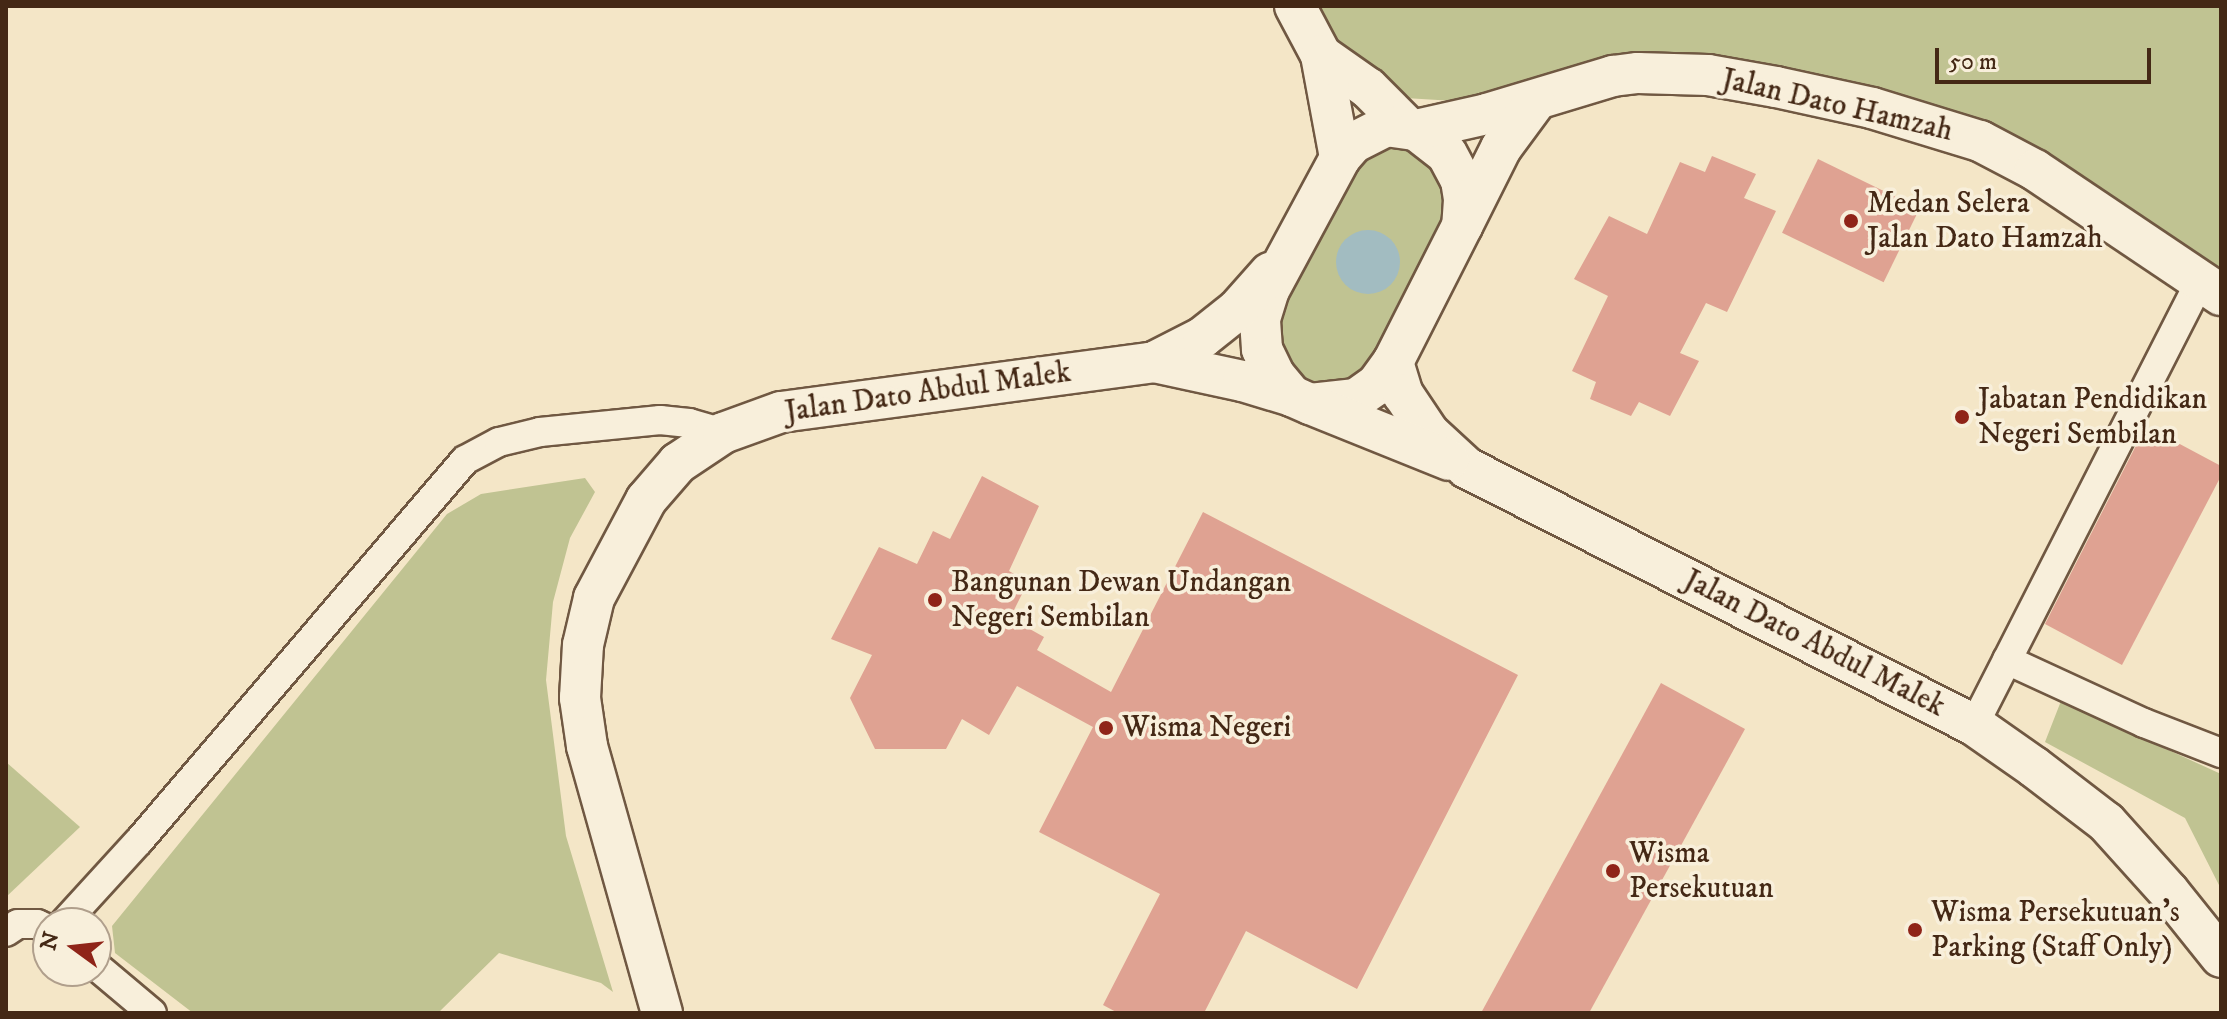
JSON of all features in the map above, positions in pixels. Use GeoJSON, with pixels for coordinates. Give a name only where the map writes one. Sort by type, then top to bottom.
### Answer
{"type":"FeatureCollection","features":[{"type":"Feature","properties":{"kind":"main road"},"geometry":{"type":"LineString","coordinates":[[1295,6],[1321,55],[1340,158],[1269,290],[1260,319],[1262,349],[1275,376],[1301,400],[1356,399],[1376,385],[1393,362],[1501,148],[1535,102]]}},
{"type":"Feature","properties":{"kind":"main road"},"geometry":{"type":"LineString","coordinates":[[1321,55],[1368,88],[1411,128],[1447,154],[1461,180],[1464,200],[1462,226]]}},
{"type":"Feature","properties":{"kind":"main road","name":"Jalan Dato Hamzah"},"geometry":{"type":"LineString","coordinates":[[1340,158],[1353,143],[1371,131],[1411,128],[1535,102],[1613,76],[1662,72],[1708,75],[1872,108],[1980,141],[2035,170],[2210,288]]}},
{"type":"Feature","properties":{"kind":"main road"},"geometry":{"type":"LineString","coordinates":[[1154,362],[1203,337],[1237,310],[1291,250]]}},
{"type":"Feature","properties":{"kind":"main road","name":"Jalan Dato Abdul Malek"},"geometry":{"type":"LineString","coordinates":[[662,1013],[587,746],[580,698],[583,645],[594,598],[646,500],[678,463],[723,433],[781,412],[1154,362],[1230,377],[1301,400],[1467,468],[1974,725],[2106,822],[2169,892],[2221,957]]}},
{"type":"Feature","properties":{"kind":"main road","name":"Jalan Dato Abdul Malek"},"geometry":{"type":"LineString","coordinates":[[1393,362],[1403,394],[1429,433],[1467,468]]}},
{"type":"Feature","properties":{"kind":"street"},"geometry":{"type":"LineString","coordinates":[[1974,725],[2210,288]]}},
{"type":"Feature","properties":{"kind":"street"},"geometry":{"type":"LineString","coordinates":[[78,907],[465,460],[499,442],[570,429],[660,420],[689,423],[723,433]]}},
{"type":"Feature","properties":{"kind":"street"},"geometry":{"type":"LineString","coordinates":[[2007,660],[2144,723],[2221,753]]}},
{"type":"Feature","properties":{"kind":"street"},"geometry":{"type":"LineString","coordinates":[[6,932],[18,924],[32,924]]}},
{"type":"Feature","properties":{"kind":"street"},"geometry":{"type":"LineString","coordinates":[[112,979],[152,1013]]}},
{"type":"Feature","properties":{"kind":"green space"},"geometry":{"type":"Polygon","coordinates":[[[1313,6],[2221,6],[2221,280],[2018,142],[1635,57],[1593,59],[1471,102],[1405,98],[1335,47],[1313,6]]]}},
{"type":"Feature","properties":{"kind":"green space"},"geometry":{"type":"Polygon","coordinates":[[[1383,148],[1411,149],[1428,160],[1441,177],[1450,211],[1387,348],[1352,384],[1317,386],[1301,380],[1279,345],[1279,326],[1288,298],[1363,157],[1383,148]]]}},
{"type":"Feature","properties":{"kind":"green space"},"geometry":{"type":"Polygon","coordinates":[[[585,478],[595,492],[570,538],[553,602],[546,680],[566,836],[613,992],[601,983],[499,953],[438,1013],[193,1013],[115,953],[112,926],[447,514],[481,494],[585,478]]]}},
{"type":"Feature","properties":{"kind":"green space"},"geometry":{"type":"Polygon","coordinates":[[[2061,701],[2221,774],[2221,889],[2185,818],[2045,742],[2061,701]]]}},
{"type":"Feature","properties":{"kind":"green space"},"geometry":{"type":"Polygon","coordinates":[[[6,762],[80,827],[6,897],[6,762]]]}},
{"type":"Feature","properties":{"kind":"water"},"geometry":{"type":"Polygon","coordinates":[[[1368,230],[1391,239],[1400,262],[1391,285],[1368,294],[1345,285],[1336,262],[1345,239],[1368,230]]]}},
{"type":"Feature","properties":{"kind":"building"},"geometry":{"type":"Polygon","coordinates":[[[1712,156],[1756,174],[1744,198],[1776,211],[1727,312],[1706,303],[1680,353],[1699,361],[1670,416],[1639,402],[1631,416],[1590,399],[1596,382],[1572,371],[1608,296],[1574,279],[1609,216],[1647,234],[1680,162],[1705,172],[1712,156]]]}},
{"type":"Feature","properties":{"kind":"building","name":"Medan Selera Jalan Dato Hamzah"},"geometry":{"type":"Polygon","coordinates":[[[1818,159],[1920,209],[1884,282],[1782,233],[1818,159]]]}},
{"type":"Feature","properties":{"kind":"building"},"geometry":{"type":"Polygon","coordinates":[[[2146,426],[2221,466],[2221,476],[2122,665],[2045,624],[2146,426]]]}},
{"type":"Feature","properties":{"kind":"building"},"geometry":{"type":"Polygon","coordinates":[[[982,476],[1039,506],[1009,571],[1028,582],[1010,618],[1044,637],[1037,650],[1111,692],[1203,512],[1518,675],[1357,989],[1246,931],[1204,1013],[1118,1013],[1103,1005],[1160,894],[1039,832],[1093,727],[1017,686],[989,735],[962,719],[946,749],[875,749],[850,698],[872,655],[831,639],[879,547],[917,564],[933,531],[950,539],[982,476]]]}},
{"type":"Feature","properties":{"kind":"building","name":"Wisma Persekutuan"},"geometry":{"type":"Polygon","coordinates":[[[1661,683],[1745,729],[1589,1013],[1481,1013],[1661,683]]]}},
{"type":"Feature","properties":{"kind":"place","name":"Medan Selera Jalan Dato Hamzah"},"geometry":{"type":"Point","coordinates":[1851,221]}},
{"type":"Feature","properties":{"kind":"place","name":"Jabatan Pendidikan Negeri Sembilan"},"geometry":{"type":"Point","coordinates":[1962,417]}},
{"type":"Feature","properties":{"kind":"place","name":"Bangunan Dewan Undangan Negeri Sembilan"},"geometry":{"type":"Point","coordinates":[935,600]}},
{"type":"Feature","properties":{"kind":"place","name":"Wisma Negeri"},"geometry":{"type":"Point","coordinates":[1106,728]}},
{"type":"Feature","properties":{"kind":"place","name":"Wisma Persekutuan"},"geometry":{"type":"Point","coordinates":[1613,871]}},
{"type":"Feature","properties":{"kind":"place","name":"Wisma Persekutuan's Parking (Staff Only)"},"geometry":{"type":"Point","coordinates":[1915,930]}}]}
